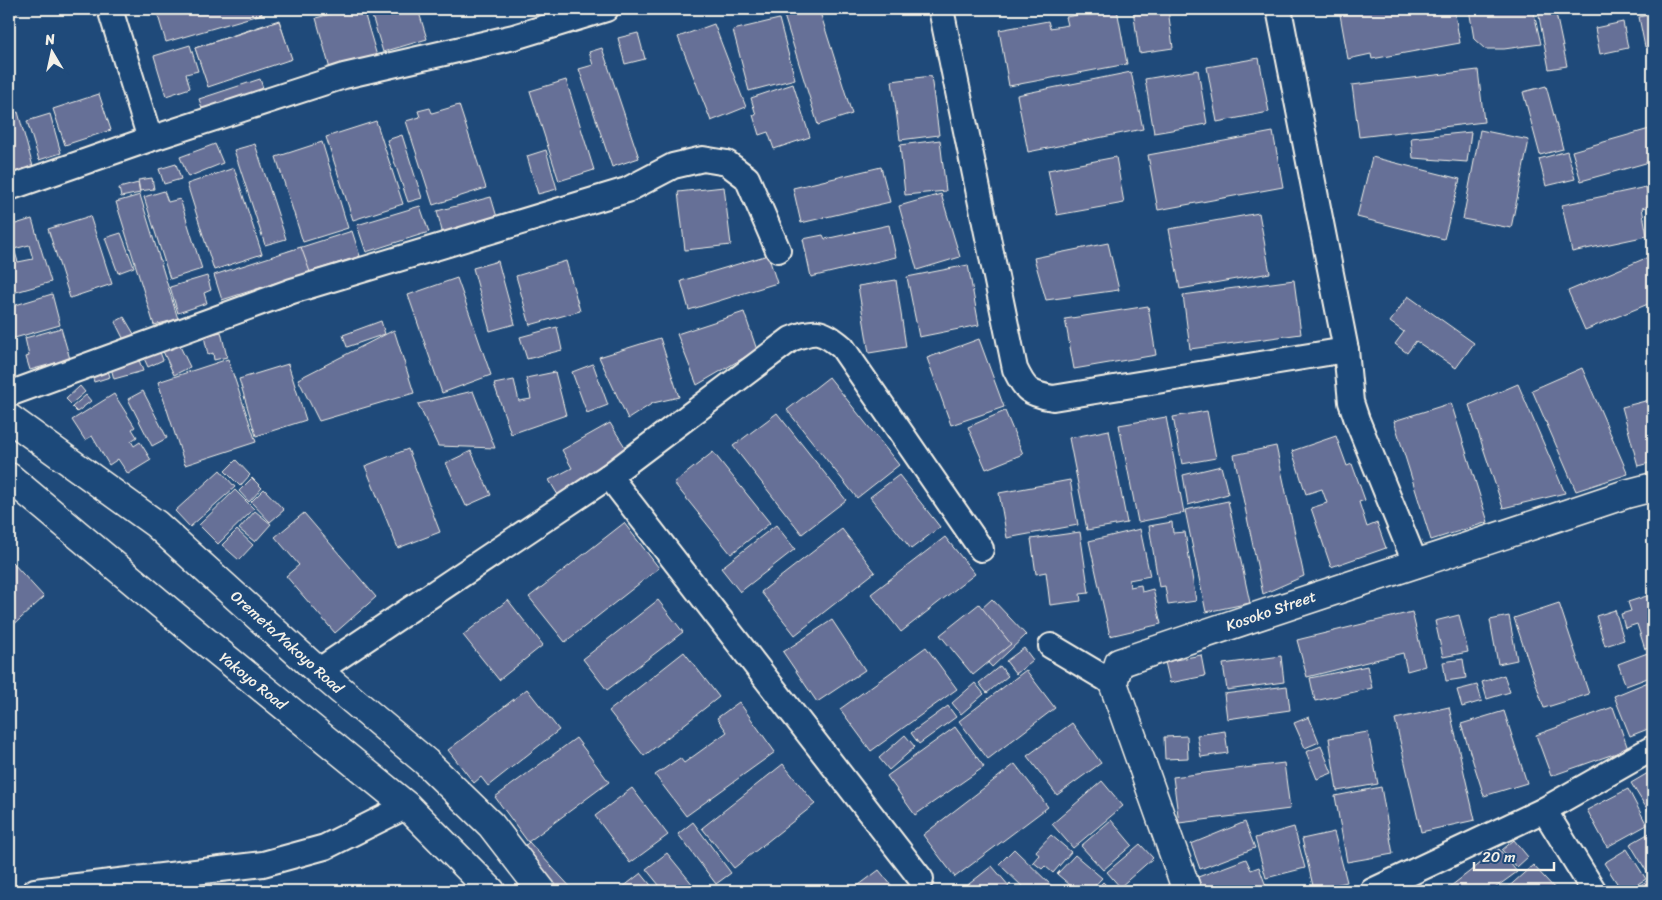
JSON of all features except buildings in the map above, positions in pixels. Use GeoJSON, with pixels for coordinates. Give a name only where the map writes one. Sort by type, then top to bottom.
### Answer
{"type":"FeatureCollection","features":[{"type":"Feature","properties":{"kind":"main road","name":"Oremeta/Yakoyo Road"},"geometry":{"type":"LineString","coordinates":[[9,418],[156,524],[318,671],[426,762],[491,825],[542,891]]}},
{"type":"Feature","properties":{"kind":"main road","name":"Yakoyo Road"},"geometry":{"type":"LineString","coordinates":[[9,477],[200,637],[407,806],[491,891]]}},
{"type":"Feature","properties":{"kind":"main road","name":"Kosoko Street"},"geometry":{"type":"LineString","coordinates":[[1113,683],[1119,663],[1284,606],[1626,494],[1653,487]]}},
{"type":"Feature","properties":{"kind":"main road"},"geometry":{"type":"LineString","coordinates":[[1113,683],[1187,891]]}},
{"type":"Feature","properties":{"kind":"street"},"geometry":{"type":"LineString","coordinates":[[110,9],[150,139]]}},
{"type":"Feature","properties":{"kind":"street"},"geometry":{"type":"LineString","coordinates":[[9,188],[150,139],[344,76],[514,37],[606,9]]}},
{"type":"Feature","properties":{"kind":"street"},"geometry":{"type":"LineString","coordinates":[[940,9],[1015,369],[1023,386],[1035,395],[1053,398],[1346,350]]}},
{"type":"Feature","properties":{"kind":"street"},"geometry":{"type":"LineString","coordinates":[[1279,9],[1346,350],[1351,402],[1416,564]]}},
{"type":"Feature","properties":{"kind":"street"},"geometry":{"type":"LineString","coordinates":[[9,394],[292,291],[628,190],[673,166],[703,159],[727,163],[747,178],[778,250]]}},
{"type":"Feature","properties":{"kind":"street"},"geometry":{"type":"LineString","coordinates":[[318,671],[609,476],[790,339],[811,332],[828,335],[842,346],[981,549]]}},
{"type":"Feature","properties":{"kind":"street"},"geometry":{"type":"LineString","coordinates":[[609,476],[921,878]]}},
{"type":"Feature","properties":{"kind":"street"},"geometry":{"type":"LineString","coordinates":[[1051,646],[1113,683]]}},
{"type":"Feature","properties":{"kind":"street"},"geometry":{"type":"LineString","coordinates":[[1372,891],[1544,810],[1653,748]]}},
{"type":"Feature","properties":{"kind":"street"},"geometry":{"type":"LineString","coordinates":[[35,891],[263,864],[325,847],[407,806]]}},
{"type":"Feature","properties":{"kind":"street"},"geometry":{"type":"LineString","coordinates":[[1544,810],[1594,891]]}}]}
